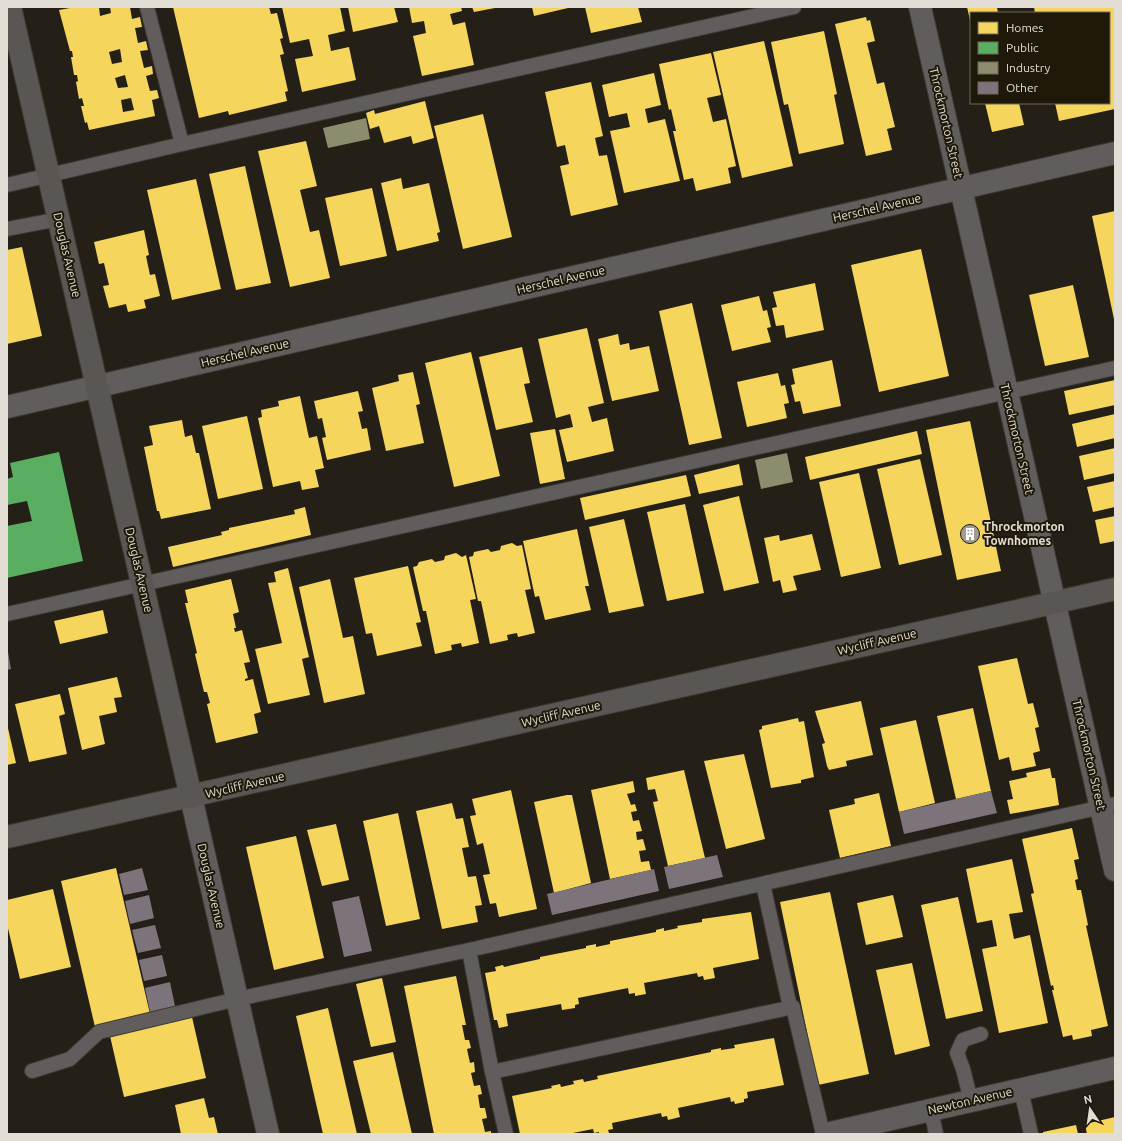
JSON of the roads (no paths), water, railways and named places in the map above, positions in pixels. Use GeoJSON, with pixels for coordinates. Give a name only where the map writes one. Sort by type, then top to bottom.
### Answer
{"type":"FeatureCollection","features":[{"type":"Feature","properties":{"kind":"main road","name":"Douglas Avenue"},"geometry":{"type":"LineString","coordinates":[[10,7],[191,797]]}},
{"type":"Feature","properties":{"kind":"main road","name":"Wycliff Avenue"},"geometry":{"type":"LineString","coordinates":[[7,838],[1115,589]]}},
{"type":"Feature","properties":{"kind":"street","name":"Throckmorton Street"},"geometry":{"type":"LineString","coordinates":[[920,7],[1054,602],[1108,805],[1115,870]]}},
{"type":"Feature","properties":{"kind":"street","name":"Herschel Avenue"},"geometry":{"type":"LineString","coordinates":[[7,407],[1115,153]]}},
{"type":"Feature","properties":{"kind":"street","name":"Douglas Avenue"},"geometry":{"type":"LineString","coordinates":[[191,797],[268,1134]]}},
{"type":"Feature","properties":{"kind":"street","name":"Newton Avenue"},"geometry":{"type":"LineString","coordinates":[[824,1134],[861,1130],[931,1110],[1115,1068]]}},
{"type":"Feature","properties":{"kind":"lane"},"geometry":{"type":"LineString","coordinates":[[147,7],[182,144]]}},
{"type":"Feature","properties":{"kind":"lane"},"geometry":{"type":"LineString","coordinates":[[7,185],[182,144],[794,7]]}},
{"type":"Feature","properties":{"kind":"lane"},"geometry":{"type":"LineString","coordinates":[[7,229],[59,219]]}},
{"type":"Feature","properties":{"kind":"lane"},"geometry":{"type":"LineString","coordinates":[[7,614],[1115,368]]}},
{"type":"Feature","properties":{"kind":"lane"},"geometry":{"type":"LineString","coordinates":[[32,1071],[70,1059],[99,1032],[237,999],[469,950],[1108,805]]}},
{"type":"Feature","properties":{"kind":"lane"},"geometry":{"type":"LineString","coordinates":[[763,884],[790,1007],[793,1007],[824,1134]]}},
{"type":"Feature","properties":{"kind":"lane"},"geometry":{"type":"LineString","coordinates":[[469,950],[492,1072],[506,1134]]}},
{"type":"Feature","properties":{"kind":"lane"},"geometry":{"type":"LineString","coordinates":[[492,1072],[790,1007]]}},
{"type":"Feature","properties":{"kind":"lane"},"geometry":{"type":"LineString","coordinates":[[971,1101],[963,1069],[957,1053],[963,1040],[981,1034]]}},
{"type":"Feature","properties":{"kind":"lane"},"geometry":{"type":"LineString","coordinates":[[1021,1090],[1031,1134]]}},
{"type":"Feature","properties":{"kind":"lane"},"geometry":{"type":"LineString","coordinates":[[931,1110],[936,1134]]}},
{"type":"Feature","properties":{"kind":"place","name":"Throckmorton Townhomes"},"geometry":{"type":"Point","coordinates":[970,534]}}]}
